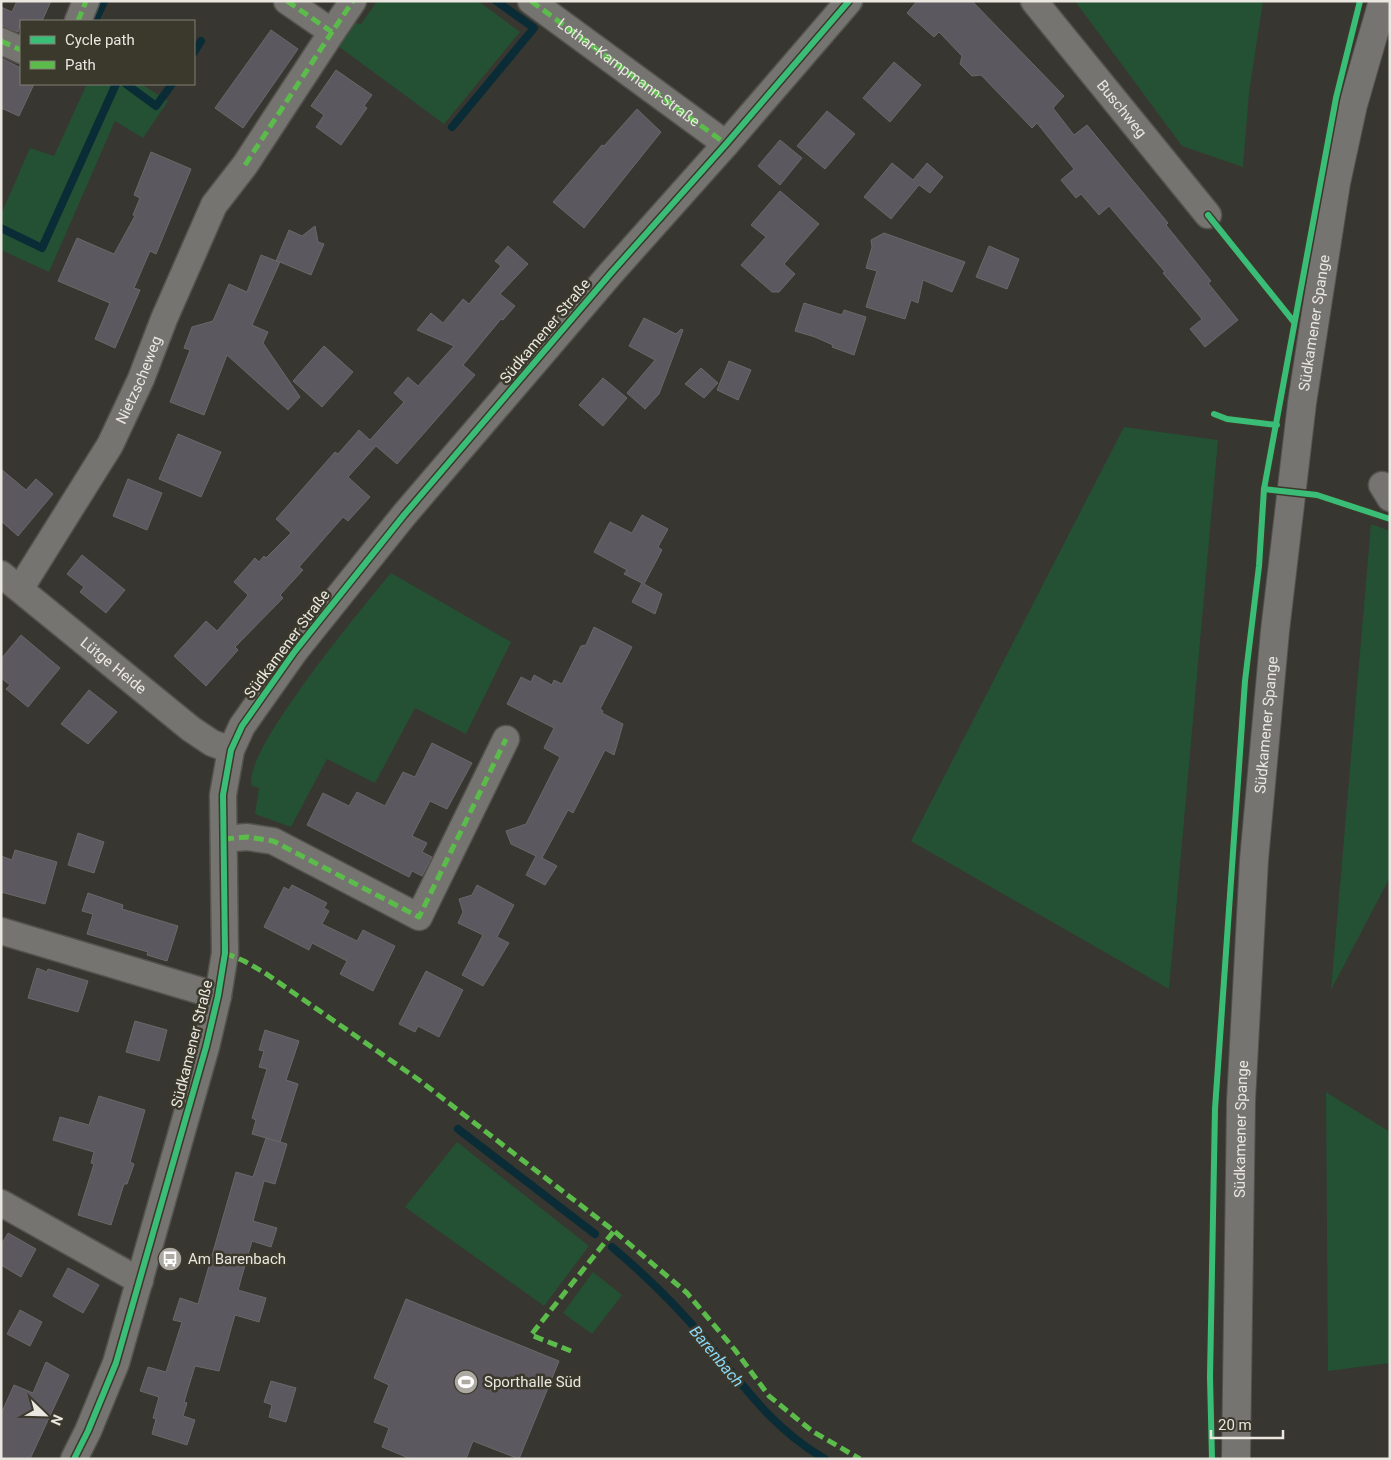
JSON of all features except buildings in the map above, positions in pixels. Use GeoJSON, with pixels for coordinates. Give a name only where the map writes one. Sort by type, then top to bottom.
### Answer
{"type":"FeatureCollection","features":[{"type":"Feature","properties":{"kind":"street"},"geometry":{"type":"LineString","coordinates":[[78,20],[86,1]]}},
{"type":"Feature","properties":{"kind":"street"},"geometry":{"type":"LineString","coordinates":[[286,1],[332,32],[353,1]]}},
{"type":"Feature","properties":{"kind":"street","name":"Lothar-Kampmann-Straße"},"geometry":{"type":"LineString","coordinates":[[531,1],[726,144]]}},
{"type":"Feature","properties":{"kind":"street","name":"Südkamener Straße"},"geometry":{"type":"LineString","coordinates":[[74,1459],[92,1423],[116,1363],[206,1047],[218,996],[225,953],[223,795],[231,750],[242,726],[295,651],[404,515],[611,272],[726,144],[848,1]]}},
{"type":"Feature","properties":{"kind":"street","name":"Buschweg"},"geometry":{"type":"LineString","coordinates":[[1034,1],[1208,215]]}},
{"type":"Feature","properties":{"kind":"street","name":"Südkamener Spange"},"geometry":{"type":"LineString","coordinates":[[1236,1459],[1241,1101],[1254,860],[1274,631],[1297,438],[1336,183],[1353,105],[1383,1]]}},
{"type":"Feature","properties":{"kind":"street","name":"Nietzscheweg"},"geometry":{"type":"LineString","coordinates":[[11,581],[110,445],[141,379],[164,319],[214,206],[245,165],[332,32]]}},
{"type":"Feature","properties":{"kind":"street"},"geometry":{"type":"LineString","coordinates":[[1,41],[20,50]]}},
{"type":"Feature","properties":{"kind":"street","name":"Lütge Heide"},"geometry":{"type":"LineString","coordinates":[[11,581],[84,644],[191,729],[212,743],[231,750]]}},
{"type":"Feature","properties":{"kind":"street"},"geometry":{"type":"LineString","coordinates":[[224,839],[247,837],[273,841],[419,917],[506,738]]}},
{"type":"Feature","properties":{"kind":"street"},"geometry":{"type":"LineString","coordinates":[[1,931],[218,996]]}},
{"type":"Feature","properties":{"kind":"street"},"geometry":{"type":"LineString","coordinates":[[1,1203],[140,1281]]}},
{"type":"Feature","properties":{"kind":"green space"},"geometry":{"type":"Polygon","coordinates":[[[377,1],[478,1],[520,32],[444,124],[338,46],[354,23],[361,24],[377,1]]]}},
{"type":"Feature","properties":{"kind":"green space"},"geometry":{"type":"Polygon","coordinates":[[[1075,1],[1263,1],[1249,93],[1243,167],[1182,146],[1075,1]]]}},
{"type":"Feature","properties":{"kind":"green space"},"geometry":{"type":"Polygon","coordinates":[[[87,85],[143,85],[168,101],[143,138],[115,121],[49,272],[1,250],[1,210],[3,210],[30,148],[54,156],[87,85]]]}},
{"type":"Feature","properties":{"kind":"green space"},"geometry":{"type":"Polygon","coordinates":[[[1124,427],[1218,440],[1169,989],[911,841],[1124,427]]]}},
{"type":"Feature","properties":{"kind":"green space"},"geometry":{"type":"Polygon","coordinates":[[[1371,524],[1390,531],[1390,877],[1331,990],[1371,524]]]}},
{"type":"Feature","properties":{"kind":"green space"},"geometry":{"type":"Polygon","coordinates":[[[391,573],[511,642],[466,734],[415,708],[375,783],[327,759],[291,827],[255,814],[259,788],[252,786],[253,769],[265,744],[284,713],[333,645],[391,573]]]}},
{"type":"Feature","properties":{"kind":"green space"},"geometry":{"type":"Polygon","coordinates":[[[1326,1092],[1390,1132],[1390,1363],[1328,1371],[1326,1092]]]}},
{"type":"Feature","properties":{"kind":"green space"},"geometry":{"type":"Polygon","coordinates":[[[457,1142],[589,1246],[544,1306],[405,1207],[457,1142]]]}},
{"type":"Feature","properties":{"kind":"green space"},"geometry":{"type":"Polygon","coordinates":[[[593,1272],[622,1295],[592,1334],[563,1313],[593,1272]]]}},
{"type":"Feature","properties":{"kind":"waterway"},"geometry":{"type":"LineString","coordinates":[[95,20],[104,1]]}},
{"type":"Feature","properties":{"kind":"waterway"},"geometry":{"type":"LineString","coordinates":[[452,127],[534,28],[496,1]]}},
{"type":"Feature","properties":{"kind":"waterway"},"geometry":{"type":"LineString","coordinates":[[195,50],[201,41]]}},
{"type":"Feature","properties":{"kind":"waterway"},"geometry":{"type":"LineString","coordinates":[[1,228],[42,248],[116,85]]}},
{"type":"Feature","properties":{"kind":"waterway"},"geometry":{"type":"LineString","coordinates":[[127,85],[156,106],[171,85]]}},
{"type":"Feature","properties":{"kind":"waterway","name":"Barenbach"},"geometry":{"type":"LineString","coordinates":[[458,1129],[595,1234]]}},
{"type":"Feature","properties":{"kind":"waterway","name":"Barenbach"},"geometry":{"type":"LineString","coordinates":[[612,1247],[681,1312],[772,1418],[788,1433],[825,1459]]}},
{"type":"Feature","properties":{"kind":"marked path"},"geometry":{"type":"LineString","coordinates":[[78,20],[86,1]]}},
{"type":"Feature","properties":{"kind":"marked path"},"geometry":{"type":"LineString","coordinates":[[287,1],[332,32],[353,1]]}},
{"type":"Feature","properties":{"kind":"marked path"},"geometry":{"type":"LineString","coordinates":[[531,1],[726,144]]}},
{"type":"Feature","properties":{"kind":"marked path"},"geometry":{"type":"LineString","coordinates":[[245,165],[332,32]]}},
{"type":"Feature","properties":{"kind":"marked path"},"geometry":{"type":"LineString","coordinates":[[1,41],[20,50]]}},
{"type":"Feature","properties":{"kind":"marked path"},"geometry":{"type":"LineString","coordinates":[[224,839],[247,837],[273,841],[419,917],[506,739]]}},
{"type":"Feature","properties":{"kind":"marked path"},"geometry":{"type":"LineString","coordinates":[[225,953],[265,973],[419,1080],[614,1231],[687,1293],[735,1350],[769,1396],[812,1431],[860,1459]]}},
{"type":"Feature","properties":{"kind":"marked path"},"geometry":{"type":"LineString","coordinates":[[571,1351],[531,1335],[614,1231]]}},
{"type":"Feature","properties":{"kind":"cycle path"},"geometry":{"type":"LineString","coordinates":[[74,1459],[88,1431],[116,1363],[206,1047],[218,996],[225,953],[223,795],[231,750],[242,726],[295,651],[404,515],[611,273],[726,144],[849,1]]}},
{"type":"Feature","properties":{"kind":"cycle path"},"geometry":{"type":"LineString","coordinates":[[1212,1459],[1210,1377],[1215,1109],[1245,681],[1259,566],[1264,489],[1336,98],[1360,1]]}},
{"type":"Feature","properties":{"kind":"cycle path"},"geometry":{"type":"LineString","coordinates":[[1208,215],[1294,322]]}},
{"type":"Feature","properties":{"kind":"cycle path"},"geometry":{"type":"LineString","coordinates":[[1214,414],[1227,419],[1277,425]]}},
{"type":"Feature","properties":{"kind":"cycle path"},"geometry":{"type":"LineString","coordinates":[[1264,489],[1317,495],[1390,519]]}},
{"type":"Feature","properties":{"kind":"place","name":"Am Barenbach"},"geometry":{"type":"Point","coordinates":[170,1259]}},
{"type":"Feature","properties":{"kind":"place","name":"Sporthalle Süd"},"geometry":{"type":"Point","coordinates":[466,1382]}}]}
